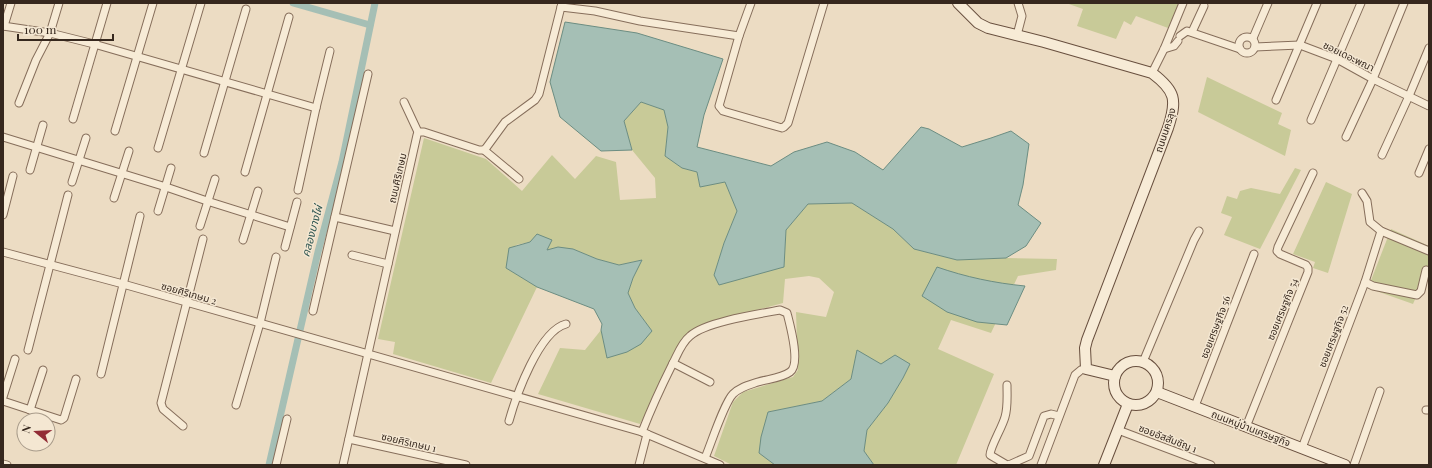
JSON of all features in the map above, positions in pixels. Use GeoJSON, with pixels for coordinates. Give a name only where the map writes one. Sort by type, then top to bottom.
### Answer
{"type":"FeatureCollection","features":[{"type":"Feature","properties":{"kind":"street"},"geometry":{"type":"LineString","coordinates":[[11,3],[4,26],[50,33],[94,44],[316,108]]}},
{"type":"Feature","properties":{"kind":"street"},"geometry":{"type":"LineString","coordinates":[[19,103],[36,60],[50,33],[59,3]]}},
{"type":"Feature","properties":{"kind":"street"},"geometry":{"type":"LineString","coordinates":[[73,119],[107,3]]}},
{"type":"Feature","properties":{"kind":"street"},"geometry":{"type":"LineString","coordinates":[[116,131],[153,3]]}},
{"type":"Feature","properties":{"kind":"street"},"geometry":{"type":"LineString","coordinates":[[158,148],[200,3]]}},
{"type":"Feature","properties":{"kind":"street"},"geometry":{"type":"LineString","coordinates":[[751,3],[739,36],[719,102],[720,109],[782,128],[788,123],[824,3]]}},
{"type":"Feature","properties":{"kind":"street","name":"ถนนนครลุง"},"geometry":{"type":"LineString","coordinates":[[958,3],[983,26],[1152,73],[1163,82],[1171,92],[1174,103],[1168,128],[1087,340],[1086,369]]}},
{"type":"Feature","properties":{"kind":"street"},"geometry":{"type":"LineString","coordinates":[[1016,35],[1022,16],[1018,3]]}},
{"type":"Feature","properties":{"kind":"street"},"geometry":{"type":"LineString","coordinates":[[1152,73],[1164,49],[1183,3]]}},
{"type":"Feature","properties":{"kind":"street"},"geometry":{"type":"LineString","coordinates":[[1255,47],[1253,38],[1268,3]]}},
{"type":"Feature","properties":{"kind":"street"},"geometry":{"type":"LineString","coordinates":[[1276,100],[1317,3]]}},
{"type":"Feature","properties":{"kind":"street"},"geometry":{"type":"LineString","coordinates":[[1311,120],[1361,3]]}},
{"type":"Feature","properties":{"kind":"street"},"geometry":{"type":"LineString","coordinates":[[1346,137],[1373,79],[1404,3]]}},
{"type":"Feature","properties":{"kind":"street"},"geometry":{"type":"LineString","coordinates":[[484,150],[505,122],[535,100],[539,94],[562,5],[640,21],[739,36]]}},
{"type":"Feature","properties":{"kind":"street"},"geometry":{"type":"LineString","coordinates":[[1164,49],[1174,46],[1179,38],[1187,31],[1192,32],[1204,6]]}},
{"type":"Feature","properties":{"kind":"street"},"geometry":{"type":"LineString","coordinates":[[204,153],[246,9]]}},
{"type":"Feature","properties":{"kind":"street"},"geometry":{"type":"LineString","coordinates":[[245,172],[289,17]]}},
{"type":"Feature","properties":{"kind":"street","name":"ซอยเดอะพณา"},"geometry":{"type":"LineString","coordinates":[[1192,32],[1248,53],[1255,47],[1300,45],[1337,59],[1373,79],[1429,106]]}},
{"type":"Feature","properties":{"kind":"street"},"geometry":{"type":"LineString","coordinates":[[1240,49],[1239,41],[1243,37],[1248,36],[1253,38]]}},
{"type":"Feature","properties":{"kind":"street"},"geometry":{"type":"LineString","coordinates":[[1382,155],[1429,48]]}},
{"type":"Feature","properties":{"kind":"street"},"geometry":{"type":"LineString","coordinates":[[298,190],[330,52]]}},
{"type":"Feature","properties":{"kind":"street"},"geometry":{"type":"LineString","coordinates":[[313,311],[368,74]]}},
{"type":"Feature","properties":{"kind":"street"},"geometry":{"type":"LineString","coordinates":[[404,102],[418,132],[424,132],[479,150],[484,150],[519,179]]}},
{"type":"Feature","properties":{"kind":"street"},"geometry":{"type":"LineString","coordinates":[[30,170],[43,125]]}},
{"type":"Feature","properties":{"kind":"street","name":"ถนนศิริเกษม"},"geometry":{"type":"LineString","coordinates":[[343,465],[418,132]]}},
{"type":"Feature","properties":{"kind":"street"},"geometry":{"type":"LineString","coordinates":[[3,137],[122,173],[290,227]]}},
{"type":"Feature","properties":{"kind":"street"},"geometry":{"type":"LineString","coordinates":[[72,182],[86,138]]}},
{"type":"Feature","properties":{"kind":"street"},"geometry":{"type":"LineString","coordinates":[[1419,173],[1429,149]]}},
{"type":"Feature","properties":{"kind":"street"},"geometry":{"type":"LineString","coordinates":[[114,198],[129,151]]}},
{"type":"Feature","properties":{"kind":"street"},"geometry":{"type":"LineString","coordinates":[[158,211],[171,168]]}},
{"type":"Feature","properties":{"kind":"street","name":"ซอยเศรษฐกิจ 54"},"geometry":{"type":"LineString","coordinates":[[1246,427],[1308,272],[1306,265],[1280,254],[1277,251],[1313,172]]}},
{"type":"Feature","properties":{"kind":"street"},"geometry":{"type":"LineString","coordinates":[[3,215],[13,176]]}},
{"type":"Feature","properties":{"kind":"street"},"geometry":{"type":"LineString","coordinates":[[200,226],[215,179]]}},
{"type":"Feature","properties":{"kind":"street"},"geometry":{"type":"LineString","coordinates":[[243,240],[258,191]]}},
{"type":"Feature","properties":{"kind":"street"},"geometry":{"type":"LineString","coordinates":[[1362,193],[1367,201],[1370,222],[1381,231],[1429,251]]}},
{"type":"Feature","properties":{"kind":"street"},"geometry":{"type":"LineString","coordinates":[[28,350],[68,195]]}},
{"type":"Feature","properties":{"kind":"street"},"geometry":{"type":"LineString","coordinates":[[285,247],[297,202]]}},
{"type":"Feature","properties":{"kind":"street"},"geometry":{"type":"LineString","coordinates":[[101,374],[140,216]]}},
{"type":"Feature","properties":{"kind":"street"},"geometry":{"type":"LineString","coordinates":[[335,217],[395,231]]}},
{"type":"Feature","properties":{"kind":"street"},"geometry":{"type":"LineString","coordinates":[[1143,362],[1199,231]]}},
{"type":"Feature","properties":{"kind":"street","name":"ซอยเศรษฐกิจ 52"},"geometry":{"type":"LineString","coordinates":[[1302,448],[1364,282],[1381,231]]}},
{"type":"Feature","properties":{"kind":"street"},"geometry":{"type":"LineString","coordinates":[[183,426],[163,409],[161,403],[203,239]]}},
{"type":"Feature","properties":{"kind":"street","name":"ซอยศิริเกษม 2"},"geometry":{"type":"LineString","coordinates":[[3,252],[123,284],[368,355],[517,395],[644,433],[720,465]]}},
{"type":"Feature","properties":{"kind":"street","name":"ซอยเศรษฐกิจ 56"},"geometry":{"type":"LineString","coordinates":[[1195,406],[1254,254]]}},
{"type":"Feature","properties":{"kind":"street"},"geometry":{"type":"LineString","coordinates":[[352,255],[388,264]]}},
{"type":"Feature","properties":{"kind":"street"},"geometry":{"type":"LineString","coordinates":[[236,405],[260,323],[276,258]]}},
{"type":"Feature","properties":{"kind":"street"},"geometry":{"type":"LineString","coordinates":[[1364,282],[1374,286],[1417,296],[1421,291],[1426,270]]}},
{"type":"Feature","properties":{"kind":"street"},"geometry":{"type":"LineString","coordinates":[[639,465],[644,433],[673,363],[684,342],[689,336],[706,328],[745,317],[780,310],[787,313],[795,356],[794,367],[791,371],[784,375],[748,385],[740,388],[733,394],[705,458]]}},
{"type":"Feature","properties":{"kind":"street"},"geometry":{"type":"LineString","coordinates":[[509,421],[517,395],[532,363],[547,338],[560,326],[566,324]]}},
{"type":"Feature","properties":{"kind":"street"},"geometry":{"type":"LineString","coordinates":[[3,397],[15,359]]}},
{"type":"Feature","properties":{"kind":"street"},"geometry":{"type":"LineString","coordinates":[[1135,361],[1143,362],[1151,367],[1157,375],[1157,392],[1151,400],[1143,404],[1135,406],[1128,404],[1120,398],[1115,391],[1115,376],[1120,368],[1127,363],[1135,361]]}},
{"type":"Feature","properties":{"kind":"street"},"geometry":{"type":"LineString","coordinates":[[673,363],[710,382]]}},
{"type":"Feature","properties":{"kind":"street"},"geometry":{"type":"LineString","coordinates":[[1041,465],[1074,375],[1081,370],[1086,369],[1115,376]]}},
{"type":"Feature","properties":{"kind":"street"},"geometry":{"type":"LineString","coordinates":[[30,410],[43,370]]}},
{"type":"Feature","properties":{"kind":"street"},"geometry":{"type":"LineString","coordinates":[[3,401],[61,420],[64,418],[76,379]]}},
{"type":"Feature","properties":{"kind":"street"},"geometry":{"type":"LineString","coordinates":[[1007,385],[1005,418],[1000,433],[991,448],[990,455],[1007,465],[1029,456]]}},
{"type":"Feature","properties":{"kind":"street"},"geometry":{"type":"LineString","coordinates":[[1354,465],[1380,391]]}},
{"type":"Feature","properties":{"kind":"street","name":"ถนนหมู่บ้านเศรษฐกิจ"},"geometry":{"type":"LineString","coordinates":[[1157,392],[1345,465]]}},
{"type":"Feature","properties":{"kind":"street"},"geometry":{"type":"LineString","coordinates":[[1104,465],[1128,404]]}},
{"type":"Feature","properties":{"kind":"street"},"geometry":{"type":"LineString","coordinates":[[1026,465],[1044,416],[1051,414],[1059,416]]}},
{"type":"Feature","properties":{"kind":"street"},"geometry":{"type":"LineString","coordinates":[[276,465],[287,418]]}},
{"type":"Feature","properties":{"kind":"street","name":"ซอยอัสสัมชัญ 1"},"geometry":{"type":"LineString","coordinates":[[1118,430],[1211,465]]}},
{"type":"Feature","properties":{"kind":"street","name":"ซอยศิริเกษม 1"},"geometry":{"type":"LineString","coordinates":[[348,439],[466,465]]}},
{"type":"Feature","properties":{"kind":"street"},"geometry":{"type":"LineString","coordinates":[[3,464],[7,465]]}},
{"type":"Feature","properties":{"kind":"green space"},"geometry":{"type":"Polygon","coordinates":[[[1066,3],[1179,3],[1168,28],[1136,16],[1131,25],[1124,21],[1116,39],[1077,26],[1083,9],[1066,3]]]}},
{"type":"Feature","properties":{"kind":"green space"},"geometry":{"type":"Polygon","coordinates":[[[1207,77],[1282,113],[1278,124],[1291,130],[1285,156],[1198,112],[1207,77]]]}},
{"type":"Feature","properties":{"kind":"green space"},"geometry":{"type":"Polygon","coordinates":[[[641,102],[664,110],[668,127],[665,156],[682,168],[697,172],[700,187],[725,181],[737,211],[724,243],[714,275],[784,267],[786,230],[808,204],[852,203],[893,229],[914,249],[957,260],[1006,258],[1057,259],[1056,270],[1018,276],[991,333],[951,320],[938,349],[994,374],[956,465],[874,465],[864,451],[867,430],[888,403],[910,364],[881,364],[857,351],[851,379],[822,401],[768,412],[759,453],[775,465],[732,465],[714,456],[733,402],[743,392],[793,377],[798,370],[796,312],[826,317],[834,292],[819,278],[809,276],[785,279],[783,303],[701,325],[686,336],[640,424],[538,394],[560,348],[585,350],[601,330],[603,339],[652,331],[635,308],[628,293],[641,260],[619,265],[597,259],[573,249],[546,250],[530,242],[516,245],[506,268],[537,287],[491,383],[393,354],[395,342],[378,339],[424,138],[486,159],[522,191],[552,155],[575,179],[596,156],[616,162],[620,200],[656,198],[655,178],[632,150],[624,121],[641,102]]]}},
{"type":"Feature","properties":{"kind":"green space"},"geometry":{"type":"Polygon","coordinates":[[[1295,168],[1301,170],[1260,249],[1224,235],[1232,217],[1221,213],[1227,196],[1237,199],[1240,191],[1251,188],[1280,194],[1295,168]]]}},
{"type":"Feature","properties":{"kind":"green space"},"geometry":{"type":"Polygon","coordinates":[[[1326,182],[1352,194],[1328,273],[1313,268],[1315,262],[1293,254],[1326,182]]]}},
{"type":"Feature","properties":{"kind":"green space"},"geometry":{"type":"Polygon","coordinates":[[[1391,229],[1429,246],[1429,267],[1413,304],[1368,288],[1391,229]]]}},
{"type":"Feature","properties":{"kind":"shaded area"},"geometry":{"type":"Polygon","coordinates":[[[565,22],[637,33],[723,59],[704,115],[697,147],[771,166],[794,152],[827,142],[855,152],[883,170],[921,127],[929,129],[962,147],[1011,131],[1029,144],[1023,185],[1018,205],[1041,223],[1026,246],[1006,258],[957,260],[914,249],[893,229],[852,203],[808,204],[786,230],[784,267],[719,285],[714,275],[724,243],[737,211],[725,182],[700,187],[697,172],[682,168],[665,156],[668,127],[664,110],[641,102],[624,121],[632,150],[601,151],[560,117],[550,82],[565,22]]]}},
{"type":"Feature","properties":{"kind":"shaded area"},"geometry":{"type":"Polygon","coordinates":[[[537,234],[552,240],[547,250],[558,247],[573,249],[597,259],[619,265],[642,260],[633,278],[628,293],[635,308],[652,331],[641,344],[627,352],[607,358],[601,330],[602,324],[594,309],[537,287],[506,268],[509,248],[530,242],[537,234]]]}},
{"type":"Feature","properties":{"kind":"shaded area"},"geometry":{"type":"Polygon","coordinates":[[[937,267],[980,279],[1025,286],[1007,325],[977,322],[947,312],[922,296],[937,267]]]}},
{"type":"Feature","properties":{"kind":"shaded area"},"geometry":{"type":"Polygon","coordinates":[[[857,350],[881,364],[895,355],[910,364],[888,403],[867,430],[864,451],[874,465],[775,465],[759,453],[761,437],[768,412],[822,401],[851,379],[857,350]]]}},
{"type":"Feature","properties":{"kind":"waterway"},"geometry":{"type":"LineString","coordinates":[[293,3],[370,25]]}},
{"type":"Feature","properties":{"kind":"waterway","name":"คลองบางไผ่"},"geometry":{"type":"LineString","coordinates":[[269,465],[318,252],[342,162],[375,3]]}}]}
